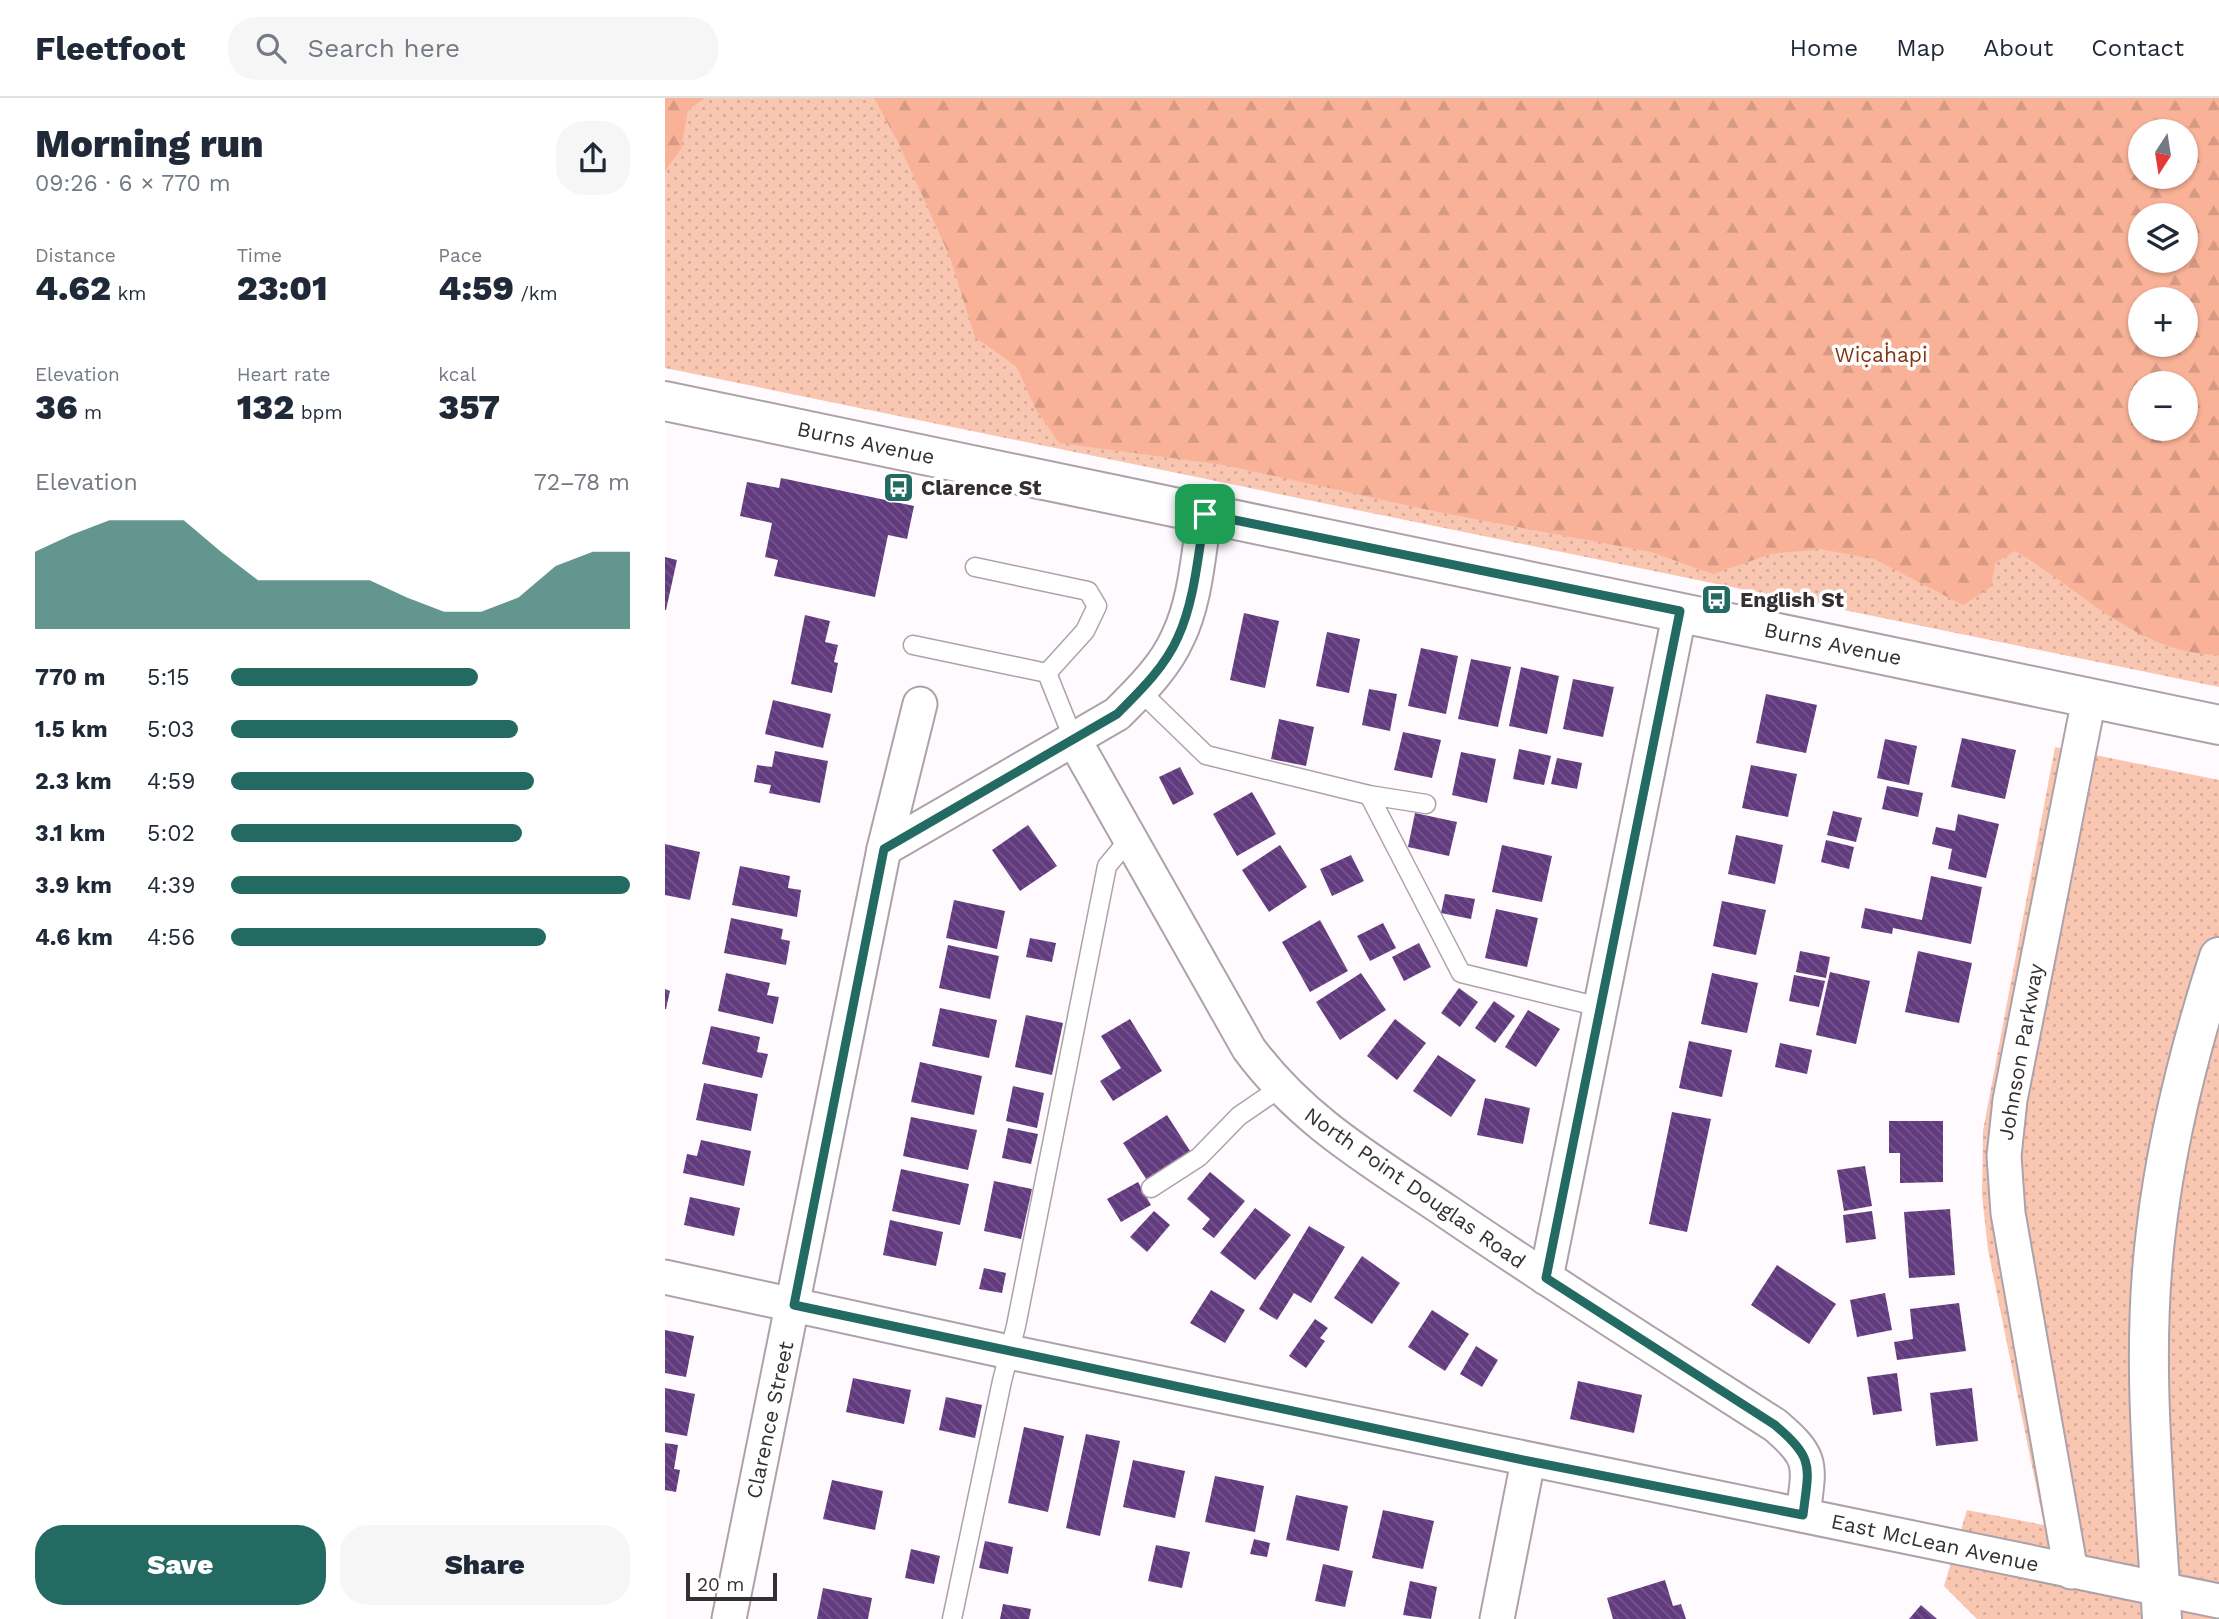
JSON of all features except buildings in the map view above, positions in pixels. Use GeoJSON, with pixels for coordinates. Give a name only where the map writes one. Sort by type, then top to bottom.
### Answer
{"type":"FeatureCollection","features":[{"type":"Feature","properties":{"kind":"street","name":"Burns Avenue"},"geometry":{"type":"LineString","coordinates":[[665,401],[2219,725]]}},
{"type":"Feature","properties":{"kind":"street"},"geometry":{"type":"LineString","coordinates":[[884,849],[1117,714],[1140,691],[1179,636],[1188,606],[1205,514]]}},
{"type":"Feature","properties":{"kind":"street"},"geometry":{"type":"LineString","coordinates":[[1546,1278],[1680,611]]}},
{"type":"Feature","properties":{"kind":"street","name":"Johnson Parkway"},"geometry":{"type":"LineString","coordinates":[[2071,1572],[2008,1213],[2004,1156],[2010,1100],[2089,699]]}},
{"type":"Feature","properties":{"kind":"street","name":"Clarence Street"},"geometry":{"type":"LineString","coordinates":[[729,1619],[884,849],[919,704]]}},
{"type":"Feature","properties":{"kind":"street","name":"North Point Douglas Road"},"geometry":{"type":"LineString","coordinates":[[1073,738],[1249,1049],[1280,1088],[1322,1126],[1546,1278],[1775,1425],[1804,1454],[1809,1468],[1803,1515]]}},
{"type":"Feature","properties":{"kind":"street"},"geometry":{"type":"LineString","coordinates":[[2161,1604],[2150,1398],[2156,1232],[2171,1126],[2219,957]]}},
{"type":"Feature","properties":{"kind":"street","name":"East McLean Avenue"},"geometry":{"type":"LineString","coordinates":[[665,1277],[1528,1461],[1803,1515],[2071,1572],[2161,1604],[2219,1601]]}},
{"type":"Feature","properties":{"kind":"street"},"geometry":{"type":"LineString","coordinates":[[1497,1619],[1528,1461]]}},
{"type":"Feature","properties":{"kind":"lane"},"geometry":{"type":"LineString","coordinates":[[975,567],[1088,591],[1097,606],[1085,631],[1047,673]]}},
{"type":"Feature","properties":{"kind":"lane"},"geometry":{"type":"LineString","coordinates":[[913,645],[1047,673]]}},
{"type":"Feature","properties":{"kind":"lane"},"geometry":{"type":"LineString","coordinates":[[1047,673],[1073,738]]}},
{"type":"Feature","properties":{"kind":"lane"},"geometry":{"type":"LineString","coordinates":[[1140,691],[1206,755],[1369,795],[1426,804]]}},
{"type":"Feature","properties":{"kind":"lane"},"geometry":{"type":"LineString","coordinates":[[1369,795],[1461,973],[1600,1007]]}},
{"type":"Feature","properties":{"kind":"lane"},"geometry":{"type":"LineString","coordinates":[[952,1619],[1107,866],[1131,837]]}},
{"type":"Feature","properties":{"kind":"lane"},"geometry":{"type":"LineString","coordinates":[[1151,1188],[1199,1157],[1239,1116],[1280,1088]]}},
{"type":"Feature","properties":{"kind":"green space","name":"Wic̣aḣapi"},"geometry":{"type":"Polygon","coordinates":[[[665,98],[2219,98],[2219,687],[665,368],[665,98]]]}},
{"type":"Feature","properties":{"kind":"green space"},"geometry":{"type":"Polygon","coordinates":[[[665,98],[705,98],[688,110],[681,149],[665,171],[665,98]]]}},
{"type":"Feature","properties":{"kind":"green space","name":"Wic̣aḣapi"},"geometry":{"type":"Polygon","coordinates":[[[874,98],[2219,98],[2219,655],[2190,652],[2162,644],[2136,632],[2015,551],[1995,563],[1991,587],[1963,605],[1874,559],[1820,549],[1771,554],[1713,574],[1651,552],[1438,512],[1224,465],[1059,443],[1035,408],[1017,367],[975,337],[950,257],[899,144],[874,98]]]}},
{"type":"Feature","properties":{"kind":"green space"},"geometry":{"type":"Polygon","coordinates":[[[2055,747],[2219,780],[2219,1619],[1977,1619],[1944,1586],[1967,1510],[2044,1525],[1988,1250],[1982,1195],[1983,1131],[2055,747]]]}},
{"type":"Feature","properties":{"kind":"place","name":"Clarence St"},"geometry":{"type":"Point","coordinates":[898,488]}},
{"type":"Feature","properties":{"kind":"place","name":"English St"},"geometry":{"type":"Point","coordinates":[1717,600]}},
{"type":"Feature","properties":{"kind":"route"},"geometry":{"type":"LineString","coordinates":[[1205,514],[1680,611],[1546,1278],[1775,1425],[1792,1440],[1804,1454],[1809,1468],[1803,1515],[1528,1461],[794,1305],[884,849],[1117,714],[1140,691],[1179,636],[1188,606],[1205,514]]}}]}
